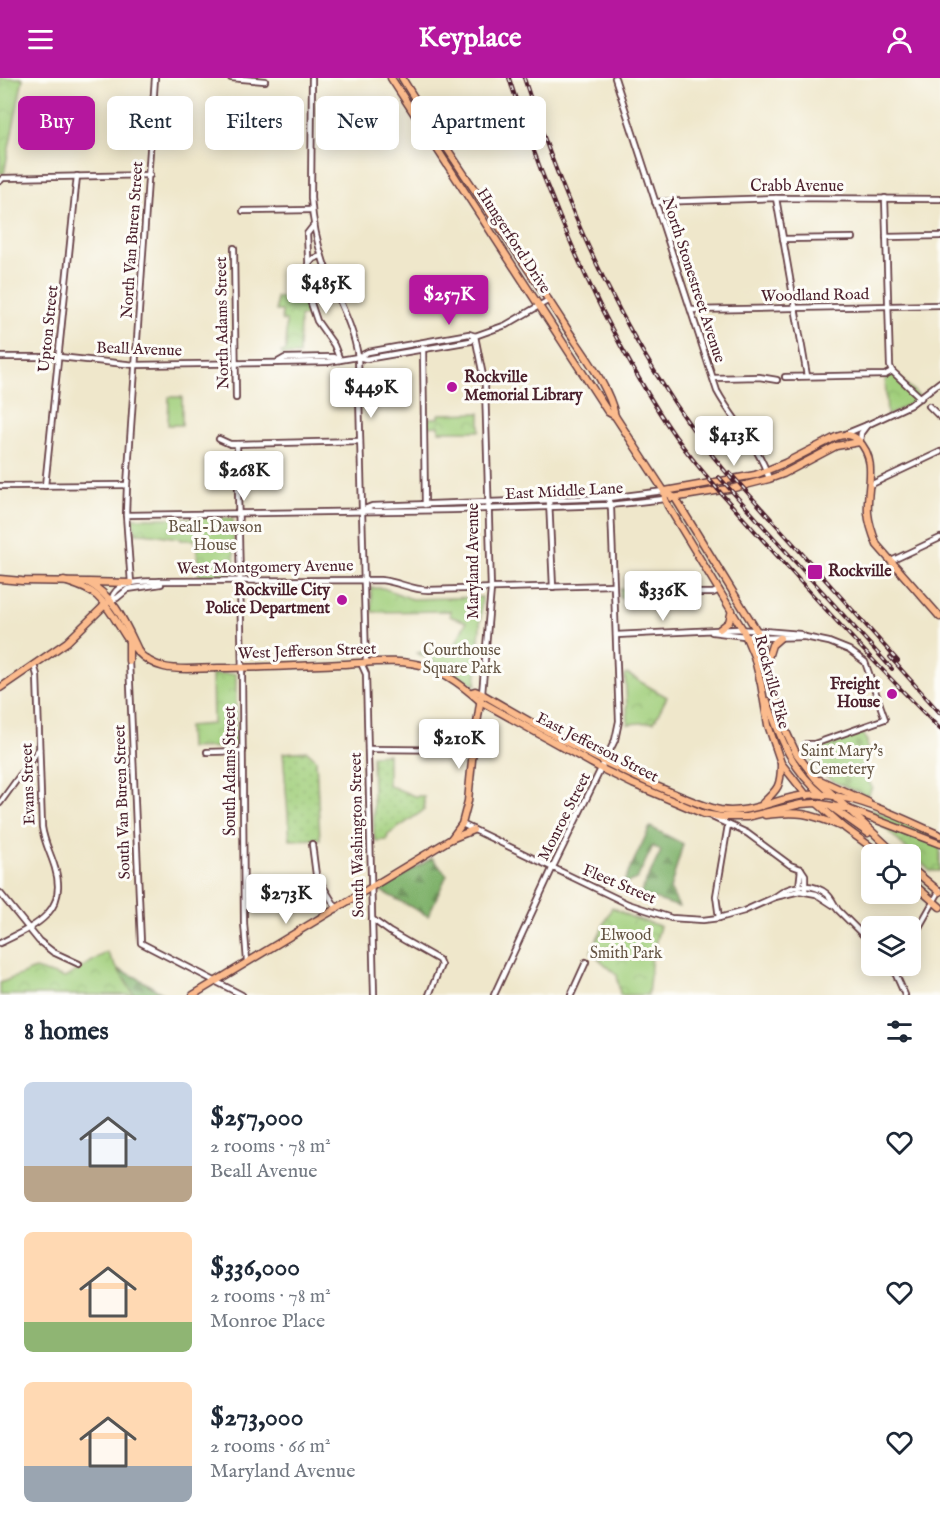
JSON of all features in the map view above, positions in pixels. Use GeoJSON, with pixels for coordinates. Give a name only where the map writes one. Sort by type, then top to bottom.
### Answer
{"type":"FeatureCollection","features":[{"type":"Feature","properties":{"kind":"main road","name":"Hungerford Drive"},"geometry":{"type":"LineString","coordinates":[[391,78],[608,412],[615,416]]}},
{"type":"Feature","properties":{"kind":"main road","name":"Hungerford Drive"},"geometry":{"type":"LineString","coordinates":[[401,79],[413,96]]}},
{"type":"Feature","properties":{"kind":"main road"},"geometry":{"type":"LineString","coordinates":[[400,92],[408,93],[411,97]]}},
{"type":"Feature","properties":{"kind":"main road","name":"Hungerford Drive"},"geometry":{"type":"LineString","coordinates":[[450,150],[594,371],[613,406],[615,416],[664,492]]}},
{"type":"Feature","properties":{"kind":"main road"},"geometry":{"type":"LineString","coordinates":[[664,492],[767,471],[841,435],[855,437],[869,457],[868,512],[872,534],[877,545],[940,616]]}},
{"type":"Feature","properties":{"kind":"main road","name":"East Middle Lane"},"geometry":{"type":"LineString","coordinates":[[664,499],[734,488],[769,479],[836,446],[860,442]]}},
{"type":"Feature","properties":{"kind":"main road"},"geometry":{"type":"LineString","coordinates":[[664,492],[675,498]]}},
{"type":"Feature","properties":{"kind":"main road"},"geometry":{"type":"LineString","coordinates":[[664,492],[664,499]]}},
{"type":"Feature","properties":{"kind":"main road","name":"Rockville Pike"},"geometry":{"type":"LineString","coordinates":[[675,498],[758,635],[783,725],[790,741],[815,778],[884,844]]}},
{"type":"Feature","properties":{"kind":"main road","name":"Rockville Pike"},"geometry":{"type":"LineString","coordinates":[[664,499],[745,633],[754,656],[768,725],[781,763],[806,795],[867,844]]}},
{"type":"Feature","properties":{"kind":"main road"},"geometry":{"type":"LineString","coordinates":[[0,579],[131,583]]}},
{"type":"Feature","properties":{"kind":"main road","name":"West Jefferson Street"},"geometry":{"type":"LineString","coordinates":[[64,581],[96,594],[118,610],[142,656]]}},
{"type":"Feature","properties":{"kind":"main road","name":"West Jefferson Street"},"geometry":{"type":"LineString","coordinates":[[87,582],[96,586],[108,602],[129,643],[142,656],[164,667],[242,668],[407,663],[427,667],[442,674],[481,698]]}},
{"type":"Feature","properties":{"kind":"main road"},"geometry":{"type":"LineString","coordinates":[[0,688],[67,642],[108,602]]}},
{"type":"Feature","properties":{"kind":"main road"},"geometry":{"type":"LineString","coordinates":[[720,629],[729,622],[732,610]]}},
{"type":"Feature","properties":{"kind":"main road"},"geometry":{"type":"LineString","coordinates":[[767,664],[772,645],[780,638]]}},
{"type":"Feature","properties":{"kind":"main road"},"geometry":{"type":"LineString","coordinates":[[129,643],[129,661]]}},
{"type":"Feature","properties":{"kind":"main road"},"geometry":{"type":"LineString","coordinates":[[129,661],[134,656],[142,656]]}},
{"type":"Feature","properties":{"kind":"main road"},"geometry":{"type":"LineString","coordinates":[[761,684],[787,753],[814,788],[848,809],[940,844]]}},
{"type":"Feature","properties":{"kind":"main road","name":"East Jefferson Street"},"geometry":{"type":"LineString","coordinates":[[481,698],[495,709],[604,765],[702,805],[723,810],[747,808],[806,795],[836,797],[868,805],[889,814]]}},
{"type":"Feature","properties":{"kind":"main road","name":"East Jefferson Street"},"geometry":{"type":"LineString","coordinates":[[481,698],[604,765],[633,784],[704,814],[747,818]]}},
{"type":"Feature","properties":{"kind":"main road","name":"Maryland Avenue"},"geometry":{"type":"LineString","coordinates":[[192,995],[451,839],[462,824],[468,801],[481,698]]}},
{"type":"Feature","properties":{"kind":"main road"},"geometry":{"type":"LineString","coordinates":[[477,721],[486,711],[495,709]]}},
{"type":"Feature","properties":{"kind":"main road"},"geometry":{"type":"LineString","coordinates":[[761,805],[774,794],[779,786],[781,763]]}},
{"type":"Feature","properties":{"kind":"main road"},"geometry":{"type":"LineString","coordinates":[[815,778],[889,814],[940,835]]}},
{"type":"Feature","properties":{"kind":"main road"},"geometry":{"type":"LineString","coordinates":[[806,795],[829,805],[874,835]]}},
{"type":"Feature","properties":{"kind":"main road"},"geometry":{"type":"LineString","coordinates":[[747,818],[801,804],[816,803],[848,809]]}},
{"type":"Feature","properties":{"kind":"main road"},"geometry":{"type":"LineString","coordinates":[[747,818],[798,812],[819,817],[845,828]]}},
{"type":"Feature","properties":{"kind":"main road"},"geometry":{"type":"LineString","coordinates":[[451,839],[473,830]]}},
{"type":"Feature","properties":{"kind":"main road"},"geometry":{"type":"LineString","coordinates":[[921,876],[940,891]]}},
{"type":"Feature","properties":{"kind":"main road"},"geometry":{"type":"LineString","coordinates":[[921,890],[940,907]]}},
{"type":"Feature","properties":{"kind":"street","name":"North Van Buren Street"},"geometry":{"type":"LineString","coordinates":[[131,583],[126,515],[127,485],[155,78]]}},
{"type":"Feature","properties":{"kind":"street"},"geometry":{"type":"LineString","coordinates":[[231,78],[265,81]]}},
{"type":"Feature","properties":{"kind":"street","name":"South Washington Street"},"geometry":{"type":"LineString","coordinates":[[312,78],[311,210],[321,256],[350,324],[358,357],[374,995]]}},
{"type":"Feature","properties":{"kind":"street","name":"North Stonestreet Avenue"},"geometry":{"type":"LineString","coordinates":[[615,78],[712,378],[722,401],[758,451],[769,479]]}},
{"type":"Feature","properties":{"kind":"street"},"geometry":{"type":"LineString","coordinates":[[0,181],[3,178],[32,176],[150,175]]}},
{"type":"Feature","properties":{"kind":"street","name":"Upton Street"},"geometry":{"type":"LineString","coordinates":[[45,486],[77,176]]}},
{"type":"Feature","properties":{"kind":"street"},"geometry":{"type":"LineString","coordinates":[[776,198],[807,376]]}},
{"type":"Feature","properties":{"kind":"street","name":"Crabb Avenue"},"geometry":{"type":"LineString","coordinates":[[655,202],[776,198],[940,199]]}},
{"type":"Feature","properties":{"kind":"street"},"geometry":{"type":"LineString","coordinates":[[885,198],[890,366],[892,371],[921,398]]}},
{"type":"Feature","properties":{"kind":"street"},"geometry":{"type":"LineString","coordinates":[[243,211],[311,210]]}},
{"type":"Feature","properties":{"kind":"street"},"geometry":{"type":"LineString","coordinates":[[314,225],[307,234],[311,306],[317,321],[337,350],[339,360]]}},
{"type":"Feature","properties":{"kind":"street"},"geometry":{"type":"LineString","coordinates":[[886,237],[940,236]]}},
{"type":"Feature","properties":{"kind":"street"},"geometry":{"type":"LineString","coordinates":[[783,239],[853,238]]}},
{"type":"Feature","properties":{"kind":"street","name":"North Adams Street"},"geometry":{"type":"LineString","coordinates":[[234,248],[236,398]]}},
{"type":"Feature","properties":{"kind":"street"},"geometry":{"type":"LineString","coordinates":[[308,265],[313,259],[321,256]]}},
{"type":"Feature","properties":{"kind":"street","name":"Beall Avenue"},"geometry":{"type":"LineString","coordinates":[[358,357],[366,359],[471,341],[476,336],[506,325],[549,300]]}},
{"type":"Feature","properties":{"kind":"street","name":"Woodland Road"},"geometry":{"type":"LineString","coordinates":[[691,310],[940,305]]}},
{"type":"Feature","properties":{"kind":"street","name":"Beall Avenue"},"geometry":{"type":"LineString","coordinates":[[0,357],[59,357],[135,365],[278,362],[285,358],[333,357],[339,360],[358,357],[368,352],[469,334],[476,336]]}},
{"type":"Feature","properties":{"kind":"street","name":"Maryland Avenue"},"geometry":{"type":"LineString","coordinates":[[476,336],[484,380],[491,589],[481,698]]}},
{"type":"Feature","properties":{"kind":"street"},"geometry":{"type":"LineString","coordinates":[[421,343],[423,349],[425,508]]}},
{"type":"Feature","properties":{"kind":"street"},"geometry":{"type":"LineString","coordinates":[[785,377],[885,375],[892,371]]}},
{"type":"Feature","properties":{"kind":"street"},"geometry":{"type":"LineString","coordinates":[[712,378],[759,377],[777,380]]}},
{"type":"Feature","properties":{"kind":"street"},"geometry":{"type":"LineString","coordinates":[[841,435],[910,405],[940,381]]}},
{"type":"Feature","properties":{"kind":"street"},"geometry":{"type":"LineString","coordinates":[[928,406],[940,417]]}},
{"type":"Feature","properties":{"kind":"street"},"geometry":{"type":"LineString","coordinates":[[860,442],[861,433],[867,425]]}},
{"type":"Feature","properties":{"kind":"street"},"geometry":{"type":"LineString","coordinates":[[219,439],[230,444],[360,441]]}},
{"type":"Feature","properties":{"kind":"street"},"geometry":{"type":"LineString","coordinates":[[237,444],[239,581]]}},
{"type":"Feature","properties":{"kind":"street"},"geometry":{"type":"LineString","coordinates":[[870,485],[940,452]]}},
{"type":"Feature","properties":{"kind":"street"},"geometry":{"type":"LineString","coordinates":[[0,486],[127,485]]}},
{"type":"Feature","properties":{"kind":"street","name":"East Middle Lane"},"geometry":{"type":"LineString","coordinates":[[425,508],[488,502],[608,498],[664,492]]}},
{"type":"Feature","properties":{"kind":"street","name":"Monroe Street"},"geometry":{"type":"LineString","coordinates":[[494,995],[615,740],[619,722],[608,498]]}},
{"type":"Feature","properties":{"kind":"street","name":"East Middle Lane"},"geometry":{"type":"LineString","coordinates":[[126,515],[362,510],[372,506],[488,509],[610,505],[664,499]]}},
{"type":"Feature","properties":{"kind":"street"},"geometry":{"type":"LineString","coordinates":[[549,500],[553,587]]}},
{"type":"Feature","properties":{"kind":"street"},"geometry":{"type":"LineString","coordinates":[[891,561],[940,538]]}},
{"type":"Feature","properties":{"kind":"street","name":"West Montgomery Avenue"},"geometry":{"type":"LineString","coordinates":[[131,583],[364,580],[389,581],[417,590],[613,585]]}},
{"type":"Feature","properties":{"kind":"street","name":"South Adams Street"},"geometry":{"type":"LineString","coordinates":[[239,581],[244,939],[247,960]]}},
{"type":"Feature","properties":{"kind":"street","name":"West Montgomery Avenue"},"geometry":{"type":"LineString","coordinates":[[108,602],[128,589],[166,582]]}},
{"type":"Feature","properties":{"kind":"street"},"geometry":{"type":"LineString","coordinates":[[108,602],[112,594],[131,583]]}},
{"type":"Feature","properties":{"kind":"street"},"geometry":{"type":"LineString","coordinates":[[678,593],[713,593],[719,590]]}},
{"type":"Feature","properties":{"kind":"street"},"geometry":{"type":"LineString","coordinates":[[710,632],[720,629],[780,638],[805,637]]}},
{"type":"Feature","properties":{"kind":"street"},"geometry":{"type":"LineString","coordinates":[[758,635],[791,632],[837,645],[861,658],[868,667],[885,719],[814,744],[806,744]]}},
{"type":"Feature","properties":{"kind":"street"},"geometry":{"type":"LineString","coordinates":[[616,635],[745,633]]}},
{"type":"Feature","properties":{"kind":"street","name":"South Van Buren Street"},"geometry":{"type":"LineString","coordinates":[[129,661],[141,943],[215,981]]}},
{"type":"Feature","properties":{"kind":"street","name":"South Washington Street"},"geometry":{"type":"LineString","coordinates":[[366,663],[366,674]]}},
{"type":"Feature","properties":{"kind":"street","name":"Evans Street"},"geometry":{"type":"LineString","coordinates":[[0,943],[30,929],[44,919],[56,901],[58,885],[42,827],[37,675],[34,665]]}},
{"type":"Feature","properties":{"kind":"street"},"geometry":{"type":"LineString","coordinates":[[0,802],[39,749]]}},
{"type":"Feature","properties":{"kind":"street"},"geometry":{"type":"LineString","coordinates":[[368,749],[473,750]]}},
{"type":"Feature","properties":{"kind":"street"},"geometry":{"type":"LineString","coordinates":[[207,752],[243,751]]}},
{"type":"Feature","properties":{"kind":"street"},"geometry":{"type":"LineString","coordinates":[[704,814],[747,833],[790,865],[801,869],[802,888],[816,894],[836,908],[861,933]]}},
{"type":"Feature","properties":{"kind":"street","name":"Fleet Street"},"geometry":{"type":"LineString","coordinates":[[462,824],[628,904],[653,913],[683,919],[718,918],[744,911],[781,892],[802,888]]}},
{"type":"Feature","properties":{"kind":"street"},"geometry":{"type":"LineString","coordinates":[[718,918],[716,895],[728,825]]}},
{"type":"Feature","properties":{"kind":"street"},"geometry":{"type":"LineString","coordinates":[[312,844],[316,875],[337,909]]}},
{"type":"Feature","properties":{"kind":"street"},"geometry":{"type":"LineString","coordinates":[[921,924],[940,891]]}},
{"type":"Feature","properties":{"kind":"street"},"geometry":{"type":"LineString","coordinates":[[0,893],[47,947],[79,964]]}},
{"type":"Feature","properties":{"kind":"street"},"geometry":{"type":"LineString","coordinates":[[372,919],[390,933],[439,960],[441,965],[430,994],[436,995]]}},
{"type":"Feature","properties":{"kind":"street"},"geometry":{"type":"LineString","coordinates":[[571,995],[586,962]]}},
{"type":"Feature","properties":{"kind":"street"},"geometry":{"type":"LineString","coordinates":[[898,976],[905,995]]}},
{"type":"Feature","properties":{"kind":"street"},"geometry":{"type":"LineString","coordinates":[[215,981],[242,995]]}},
{"type":"Feature","properties":{"kind":"green space"},"geometry":{"type":"Polygon","coordinates":[[[0,78],[23,78],[4,174],[0,173],[0,78]]]}},
{"type":"Feature","properties":{"kind":"green space"},"geometry":{"type":"Polygon","coordinates":[[[276,297],[304,298],[308,316],[300,316],[299,355],[282,355],[281,352],[286,351],[286,321],[282,321],[282,311],[276,311],[276,297]]]}},
{"type":"Feature","properties":{"kind":"green space"},"geometry":{"type":"Polygon","coordinates":[[[892,371],[921,398],[887,416],[885,375],[892,371]]]}},
{"type":"Feature","properties":{"kind":"green space"},"geometry":{"type":"Polygon","coordinates":[[[169,397],[182,397],[182,425],[168,425],[169,397]]]}},
{"type":"Feature","properties":{"kind":"green space"},"geometry":{"type":"Polygon","coordinates":[[[480,413],[480,431],[439,431],[439,426],[427,427],[426,418],[439,418],[439,414],[480,413]]]}},
{"type":"Feature","properties":{"kind":"green space","name":"Beall-Dawson House"},"geometry":{"type":"Polygon","coordinates":[[[132,518],[233,518],[235,577],[199,576],[196,540],[136,533],[132,518]]]}},
{"type":"Feature","properties":{"kind":"green space"},"geometry":{"type":"Polygon","coordinates":[[[677,587],[677,596],[620,598],[620,589],[677,587]]]}},
{"type":"Feature","properties":{"kind":"green space","name":"Courthouse Square Park"},"geometry":{"type":"Polygon","coordinates":[[[371,588],[383,588],[412,599],[482,597],[476,685],[417,653],[455,645],[466,622],[450,616],[450,611],[372,612],[371,588]]]}},
{"type":"Feature","properties":{"kind":"green space"},"geometry":{"type":"Polygon","coordinates":[[[212,674],[236,674],[236,747],[189,748],[188,726],[213,724],[212,674]]]}},
{"type":"Feature","properties":{"kind":"green space"},"geometry":{"type":"Polygon","coordinates":[[[627,674],[667,697],[654,722],[628,724],[625,675],[627,674]]]}},
{"type":"Feature","properties":{"kind":"green space","name":"Saint Mary's Cemetery"},"geometry":{"type":"Polygon","coordinates":[[[862,733],[867,741],[867,760],[864,760],[864,768],[867,768],[867,779],[872,787],[868,796],[825,776],[806,752],[862,733]]]}},
{"type":"Feature","properties":{"kind":"green space"},"geometry":{"type":"Polygon","coordinates":[[[307,751],[316,759],[320,839],[290,840],[283,753],[307,751]]]}},
{"type":"Feature","properties":{"kind":"green space"},"geometry":{"type":"Polygon","coordinates":[[[388,754],[388,785],[414,796],[424,796],[424,810],[388,835],[387,840],[376,841],[374,837],[372,755],[388,754]]]}},
{"type":"Feature","properties":{"kind":"green space"},"geometry":{"type":"Polygon","coordinates":[[[872,809],[940,838],[940,871],[930,871],[921,862],[921,844],[902,844],[869,813],[872,809]]]}},
{"type":"Feature","properties":{"kind":"green space"},"geometry":{"type":"Polygon","coordinates":[[[650,827],[683,844],[670,889],[679,907],[640,894],[661,851],[653,846],[637,879],[623,884],[650,827]]]}},
{"type":"Feature","properties":{"kind":"green space"},"geometry":{"type":"Polygon","coordinates":[[[432,858],[447,875],[428,916],[379,890],[432,858]]]}},
{"type":"Feature","properties":{"kind":"green space","name":"Elwood Smith Park"},"geometry":{"type":"Polygon","coordinates":[[[612,907],[631,917],[660,926],[652,956],[648,995],[620,995],[617,975],[591,952],[612,907]]]}},
{"type":"Feature","properties":{"kind":"green space"},"geometry":{"type":"Polygon","coordinates":[[[107,952],[134,995],[0,995],[0,983],[35,969],[65,978],[107,952]]]}},
{"type":"Feature","properties":{"kind":"green space"},"geometry":{"type":"Polygon","coordinates":[[[118,969],[136,977],[165,995],[134,995],[118,969]]]}},
{"type":"Feature","properties":{"kind":"railway"},"geometry":{"type":"LineString","coordinates":[[509,78],[540,167],[575,253],[619,342],[665,421],[700,468],[740,515],[859,646],[940,729]]}},
{"type":"Feature","properties":{"kind":"railway"},"geometry":{"type":"LineString","coordinates":[[524,78],[562,186],[610,290],[666,390],[734,482]]}},
{"type":"Feature","properties":{"kind":"railway"},"geometry":{"type":"LineString","coordinates":[[730,473],[898,661]]}},
{"type":"Feature","properties":{"kind":"railway"},"geometry":{"type":"LineString","coordinates":[[719,477],[892,669]]}},
{"type":"Feature","properties":{"kind":"railway"},"geometry":{"type":"LineString","coordinates":[[890,657],[940,713]]}},
{"type":"Feature","properties":{"kind":"place","name":"Rockville Memorial Library"},"geometry":{"type":"Point","coordinates":[452,387]}},
{"type":"Feature","properties":{"kind":"place","name":"Rockville"},"geometry":{"type":"Point","coordinates":[815,572]}},
{"type":"Feature","properties":{"kind":"place","name":"Rockville City Police Department"},"geometry":{"type":"Point","coordinates":[342,600]}},
{"type":"Feature","properties":{"kind":"place","name":"Freight House"},"geometry":{"type":"Point","coordinates":[892,694]}}]}
